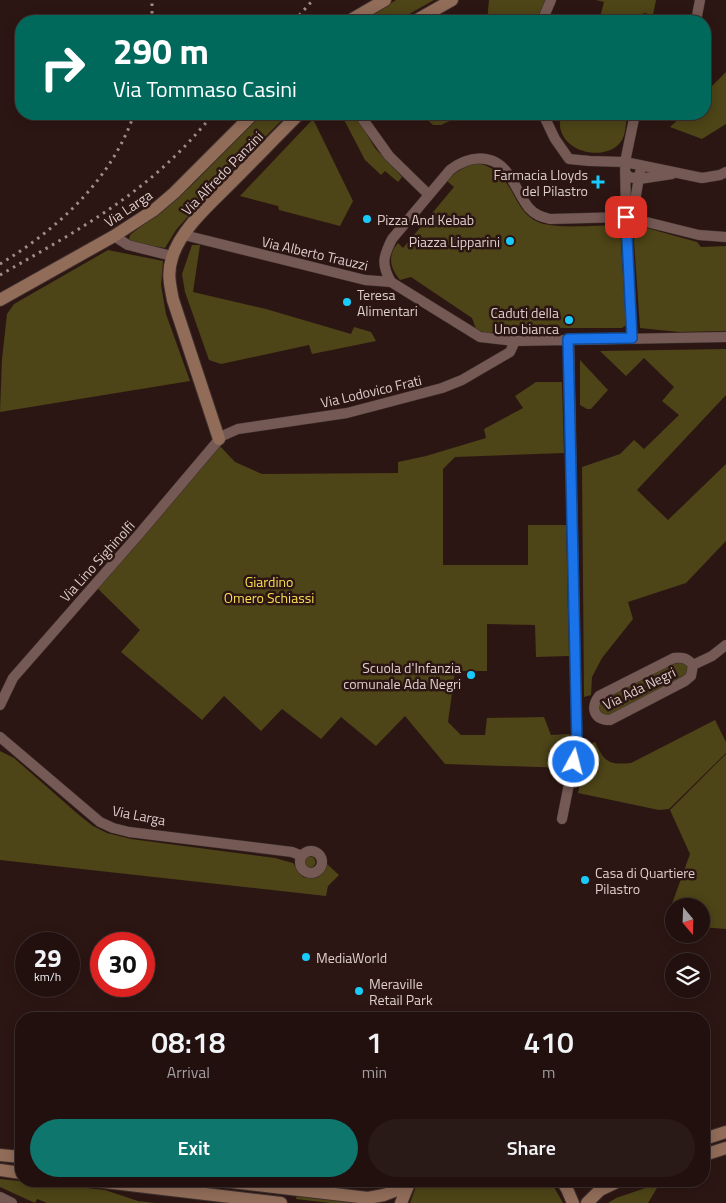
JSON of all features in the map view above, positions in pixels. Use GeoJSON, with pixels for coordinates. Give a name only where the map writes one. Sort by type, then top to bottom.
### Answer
{"type":"FeatureCollection","features":[{"type":"Feature","properties":{"kind":"street"},"geometry":{"type":"LineString","coordinates":[[359,15],[385,0]]}},
{"type":"Feature","properties":{"kind":"street"},"geometry":{"type":"LineString","coordinates":[[426,15],[452,0]]}},
{"type":"Feature","properties":{"kind":"street"},"geometry":{"type":"LineString","coordinates":[[545,15],[551,0]]}},
{"type":"Feature","properties":{"kind":"street"},"geometry":{"type":"LineString","coordinates":[[697,15],[700,0]]}},
{"type":"Feature","properties":{"kind":"street","name":"Via Larga"},"geometry":{"type":"LineString","coordinates":[[0,300],[114,236],[154,210],[174,193],[246,120]]}},
{"type":"Feature","properties":{"kind":"street","name":"Via Alfredo Panzini"},"geometry":{"type":"LineString","coordinates":[[220,438],[173,300],[169,269],[172,256],[184,235],[204,211],[293,120]]}},
{"type":"Feature","properties":{"kind":"street"},"geometry":{"type":"LineString","coordinates":[[363,120],[389,156],[429,195]]}},
{"type":"Feature","properties":{"kind":"street"},"geometry":{"type":"LineString","coordinates":[[546,120],[554,139],[569,159],[625,167],[642,165],[702,178],[726,172]]}},
{"type":"Feature","properties":{"kind":"street"},"geometry":{"type":"LineString","coordinates":[[632,338],[629,218],[625,167],[634,120]]}},
{"type":"Feature","properties":{"kind":"street"},"geometry":{"type":"LineString","coordinates":[[391,282],[385,272],[383,262],[386,250],[392,240],[450,170],[470,158],[490,160],[501,166],[507,172],[530,209],[538,216],[550,219],[629,218],[699,235],[726,236]]}},
{"type":"Feature","properties":{"kind":"street"},"geometry":{"type":"LineString","coordinates":[[629,218],[642,165]]}},
{"type":"Feature","properties":{"kind":"street"},"geometry":{"type":"LineString","coordinates":[[625,167],[629,177],[639,178],[661,174],[684,173]]}},
{"type":"Feature","properties":{"kind":"street","name":"Via Alberto Trauzzi"},"geometry":{"type":"LineString","coordinates":[[184,235],[365,280],[391,282],[473,334],[489,339],[726,337]]}},
{"type":"Feature","properties":{"kind":"street"},"geometry":{"type":"LineString","coordinates":[[114,236],[128,245],[172,256]]}},
{"type":"Feature","properties":{"kind":"street"},"geometry":{"type":"LineString","coordinates":[[562,820],[577,744],[568,339]]}},
{"type":"Feature","properties":{"kind":"street","name":"Via Lodovico Frati"},"geometry":{"type":"LineString","coordinates":[[220,438],[238,429],[347,413],[447,386],[462,380],[510,352],[515,340]]}},
{"type":"Feature","properties":{"kind":"street","name":"Via Lino Sighinolfi"},"geometry":{"type":"LineString","coordinates":[[0,705],[13,678],[140,534],[220,438]]}},
{"type":"Feature","properties":{"kind":"street","name":"Via Ada Negri"},"geometry":{"type":"LineString","coordinates":[[693,665],[712,656],[726,646]]}},
{"type":"Feature","properties":{"kind":"street","name":"Via Ada Negri"},"geometry":{"type":"LineString","coordinates":[[683,657],[693,665],[691,676],[685,681],[610,720],[603,720],[597,716],[594,702],[599,696],[674,658],[683,657]]}},
{"type":"Feature","properties":{"kind":"street","name":"Via Larga"},"geometry":{"type":"LineString","coordinates":[[0,737],[100,822],[113,828],[129,832],[292,852],[302,856]]}},
{"type":"Feature","properties":{"kind":"street"},"geometry":{"type":"LineString","coordinates":[[710,1136],[726,1132]]}},
{"type":"Feature","properties":{"kind":"street"},"geometry":{"type":"LineString","coordinates":[[710,1152],[726,1148]]}},
{"type":"Feature","properties":{"kind":"street"},"geometry":{"type":"LineString","coordinates":[[0,1155],[15,1156]]}},
{"type":"Feature","properties":{"kind":"street"},"geometry":{"type":"LineString","coordinates":[[0,1170],[15,1172]]}},
{"type":"Feature","properties":{"kind":"street"},"geometry":{"type":"LineString","coordinates":[[146,1187],[281,1203]]}},
{"type":"Feature","properties":{"kind":"street"},"geometry":{"type":"LineString","coordinates":[[274,1187],[368,1198],[384,1195],[401,1187]]}},
{"type":"Feature","properties":{"kind":"street"},"geometry":{"type":"LineString","coordinates":[[401,1203],[407,1187]]}},
{"type":"Feature","properties":{"kind":"street"},"geometry":{"type":"LineString","coordinates":[[566,1187],[573,1203]]}},
{"type":"Feature","properties":{"kind":"street"},"geometry":{"type":"LineString","coordinates":[[587,1203],[600,1190],[606,1187]]}},
{"type":"Feature","properties":{"kind":"street"},"geometry":{"type":"LineString","coordinates":[[0,1197],[12,1203]]}},
{"type":"Feature","properties":{"kind":"green space"},"geometry":{"type":"Polygon","coordinates":[[[396,0],[434,0],[408,15],[372,15],[396,0]]]}},
{"type":"Feature","properties":{"kind":"green space"},"geometry":{"type":"Polygon","coordinates":[[[489,0],[546,0],[541,15],[488,15],[489,0]]]}},
{"type":"Feature","properties":{"kind":"green space"},"geometry":{"type":"Polygon","coordinates":[[[596,0],[656,0],[653,15],[644,13],[642,15],[601,15],[604,2],[596,0]]]}},
{"type":"Feature","properties":{"kind":"green space"},"geometry":{"type":"Polygon","coordinates":[[[726,72],[726,124],[702,139],[670,127],[678,120],[711,120],[711,87],[726,72]]]}},
{"type":"Feature","properties":{"kind":"green space"},"geometry":{"type":"Polygon","coordinates":[[[256,120],[282,120],[204,198],[176,230],[165,248],[131,242],[129,239],[130,235],[190,187],[256,120]]]}},
{"type":"Feature","properties":{"kind":"green space"},"geometry":{"type":"Polygon","coordinates":[[[313,120],[353,201],[340,226],[279,210],[278,206],[240,196],[313,120]]]}},
{"type":"Feature","properties":{"kind":"green space"},"geometry":{"type":"Polygon","coordinates":[[[344,120],[359,120],[375,148],[402,177],[398,182],[385,171],[381,175],[365,160],[344,120]]]}},
{"type":"Feature","properties":{"kind":"green space"},"geometry":{"type":"Polygon","coordinates":[[[428,120],[452,120],[441,125],[433,125],[428,120]]]}},
{"type":"Feature","properties":{"kind":"green space"},"geometry":{"type":"Polygon","coordinates":[[[561,120],[627,120],[622,140],[615,148],[605,152],[593,153],[582,151],[572,146],[564,138],[560,127],[561,120]]]}},
{"type":"Feature","properties":{"kind":"green space","name":"Piazza Lipparini"},"geometry":{"type":"Polygon","coordinates":[[[477,163],[489,167],[499,174],[506,181],[521,208],[536,221],[553,225],[617,225],[620,228],[626,325],[622,328],[560,328],[556,325],[498,326],[490,335],[476,329],[472,318],[411,277],[400,280],[391,262],[392,253],[398,243],[403,248],[454,187],[447,181],[460,170],[477,163]]]}},
{"type":"Feature","properties":{"kind":"green space"},"geometry":{"type":"Polygon","coordinates":[[[636,225],[697,242],[701,247],[726,246],[726,331],[679,332],[640,328],[633,226],[636,225]]]}},
{"type":"Feature","properties":{"kind":"green space"},"geometry":{"type":"Polygon","coordinates":[[[192,245],[200,245],[193,292],[266,309],[351,334],[354,327],[371,332],[376,341],[312,354],[309,345],[221,364],[209,360],[185,292],[182,274],[192,245]]]}},
{"type":"Feature","properties":{"kind":"green space"},"geometry":{"type":"Polygon","coordinates":[[[108,250],[163,261],[161,285],[166,314],[190,381],[0,412],[2,359],[7,314],[14,304],[108,250]]]}},
{"type":"Feature","properties":{"kind":"green space"},"geometry":{"type":"Polygon","coordinates":[[[726,349],[726,395],[637,490],[668,520],[726,464],[726,541],[686,583],[628,602],[633,619],[602,658],[592,677],[591,695],[584,697],[582,467],[620,454],[634,440],[644,449],[679,415],[662,401],[674,387],[644,358],[626,376],[600,351],[726,349]]]}},
{"type":"Feature","properties":{"kind":"green space"},"geometry":{"type":"Polygon","coordinates":[[[580,360],[608,390],[591,409],[580,405],[580,360]]]}},
{"type":"Feature","properties":{"kind":"green space","name":"Giardino Omero Schiassi"},"geometry":{"type":"Polygon","coordinates":[[[536,382],[562,382],[564,453],[455,457],[443,469],[443,565],[528,565],[528,525],[566,525],[569,656],[536,657],[535,625],[487,624],[487,671],[455,671],[448,722],[461,735],[485,735],[487,718],[544,717],[551,735],[570,734],[570,752],[567,768],[445,764],[405,716],[376,746],[341,717],[321,739],[282,709],[261,731],[224,696],[202,720],[121,652],[140,630],[92,583],[219,445],[235,462],[262,474],[398,473],[398,462],[426,456],[486,438],[484,429],[523,408],[515,396],[536,382]]]}},
{"type":"Feature","properties":{"kind":"green space"},"geometry":{"type":"Polygon","coordinates":[[[682,660],[689,668],[689,673],[609,717],[603,717],[598,709],[602,697],[682,660]]]}},
{"type":"Feature","properties":{"kind":"green space"},"geometry":{"type":"Polygon","coordinates":[[[715,720],[726,742],[726,753],[669,809],[659,810],[578,793],[588,745],[595,742],[605,758],[612,763],[631,763],[715,720]]]}},
{"type":"Feature","properties":{"kind":"green space"},"geometry":{"type":"Polygon","coordinates":[[[0,751],[14,758],[93,826],[107,833],[131,839],[275,858],[293,863],[303,877],[307,878],[315,878],[321,875],[327,864],[339,875],[328,886],[326,896],[0,860],[0,751]]]}},
{"type":"Feature","properties":{"kind":"green space"},"geometry":{"type":"Polygon","coordinates":[[[726,754],[726,929],[710,928],[710,898],[674,898],[690,854],[670,810],[726,754]]]}},
{"type":"Feature","properties":{"kind":"green space"},"geometry":{"type":"Polygon","coordinates":[[[310,856],[316,862],[310,868],[304,862],[310,856]]]}},
{"type":"Feature","properties":{"kind":"green space"},"geometry":{"type":"Polygon","coordinates":[[[0,1179],[15,1181],[15,1187],[76,1187],[105,1190],[138,1201],[155,1203],[47,1203],[37,1199],[35,1203],[0,1187],[0,1179]]]}},
{"type":"Feature","properties":{"kind":"green space"},"geometry":{"type":"Polygon","coordinates":[[[416,1187],[554,1187],[563,1203],[410,1203],[416,1187]]]}},
{"type":"Feature","properties":{"kind":"green space"},"geometry":{"type":"Polygon","coordinates":[[[648,1187],[658,1187],[648,1203],[608,1203],[616,1198],[648,1187]]]}},
{"type":"Feature","properties":{"kind":"green space"},"geometry":{"type":"Polygon","coordinates":[[[297,1195],[375,1203],[330,1203],[296,1199],[297,1195]]]}},
{"type":"Feature","properties":{"kind":"railway"},"geometry":{"type":"LineString","coordinates":[[152,0],[152,15]]}},
{"type":"Feature","properties":{"kind":"railway"},"geometry":{"type":"LineString","coordinates":[[299,15],[313,0]]}},
{"type":"Feature","properties":{"kind":"railway"},"geometry":{"type":"LineString","coordinates":[[0,264],[42,235],[80,200],[112,160],[132,120]]}},
{"type":"Feature","properties":{"kind":"railway"},"geometry":{"type":"LineString","coordinates":[[0,275],[46,249],[135,191],[180,151],[208,120]]}},
{"type":"Feature","properties":{"kind":"place","name":"Farmacia Lloyds del Pilastro"},"geometry":{"type":"Point","coordinates":[598,182]}},
{"type":"Feature","properties":{"kind":"place","name":"Pizza And Kebab"},"geometry":{"type":"Point","coordinates":[367,219]}},
{"type":"Feature","properties":{"kind":"place","name":"Piazza Lipparini"},"geometry":{"type":"Point","coordinates":[510,241]}},
{"type":"Feature","properties":{"kind":"place","name":"Teresa Alimentari"},"geometry":{"type":"Point","coordinates":[347,302]}},
{"type":"Feature","properties":{"kind":"place","name":"Caduti della Uno bianca"},"geometry":{"type":"Point","coordinates":[569,320]}},
{"type":"Feature","properties":{"kind":"place","name":"Scuola d'Infanzia comunale Ada Negri"},"geometry":{"type":"Point","coordinates":[471,675]}},
{"type":"Feature","properties":{"kind":"place","name":"Casa di Quartiere Pilastro"},"geometry":{"type":"Point","coordinates":[585,880]}},
{"type":"Feature","properties":{"kind":"place","name":"MediaWorld"},"geometry":{"type":"Point","coordinates":[306,957]}},
{"type":"Feature","properties":{"kind":"place","name":"Meraville Retail Park"},"geometry":{"type":"Point","coordinates":[359,991]}},
{"type":"Feature","properties":{"kind":"route"},"geometry":{"type":"LineString","coordinates":[[574,762],[577,744],[568,339],[632,338],[626,217]]}}]}
